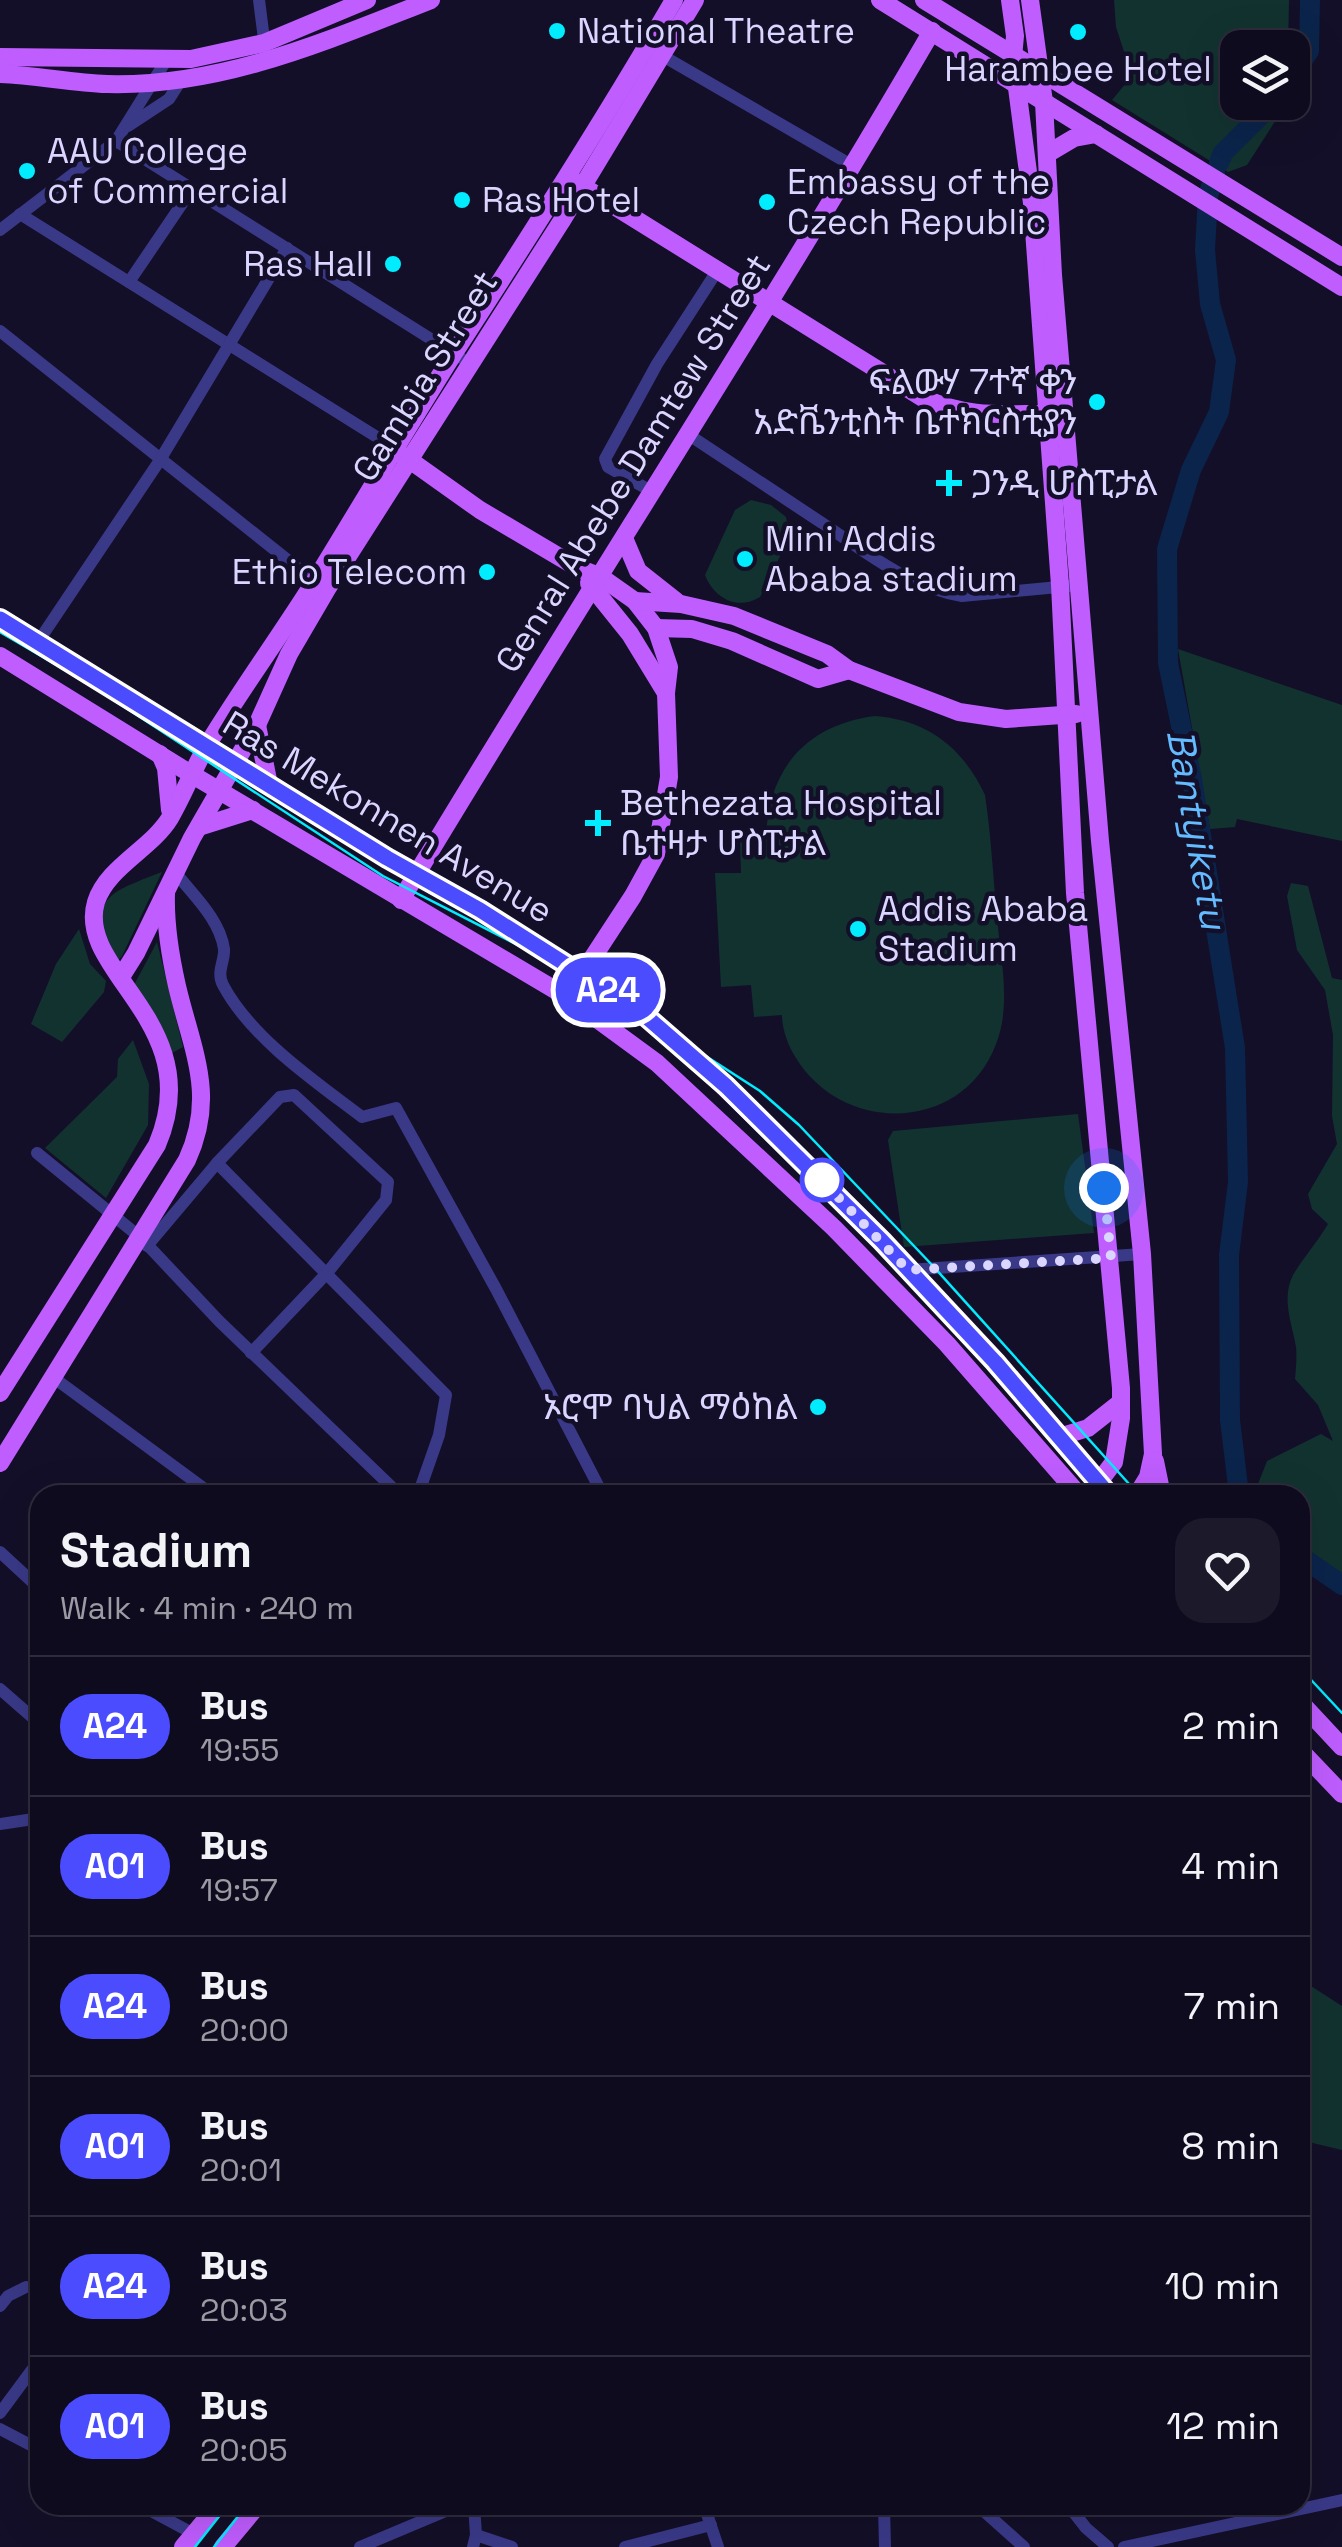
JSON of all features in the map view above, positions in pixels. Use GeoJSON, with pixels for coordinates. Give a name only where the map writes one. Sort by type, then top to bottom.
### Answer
{"type":"FeatureCollection","features":[{"type":"Feature","properties":{"kind":"main road"},"geometry":{"type":"LineString","coordinates":[[0,57],[167,60],[267,52],[367,0]]}},
{"type":"Feature","properties":{"kind":"main road"},"geometry":{"type":"LineString","coordinates":[[0,74],[108,84],[181,80],[431,0]]}},
{"type":"Feature","properties":{"kind":"main road","name":"Gambia Street"},"geometry":{"type":"LineString","coordinates":[[654,51],[674,0]]}},
{"type":"Feature","properties":{"kind":"main road","name":"Gambia Street"},"geometry":{"type":"LineString","coordinates":[[0,1393],[157,1145],[168,1120],[171,1090],[160,1041],[142,1006],[104,956],[95,930],[96,903],[108,880],[168,820],[207,745],[396,448],[462,358],[654,51],[695,0]]}},
{"type":"Feature","properties":{"kind":"main road"},"geometry":{"type":"LineString","coordinates":[[880,0],[1342,286]]}},
{"type":"Feature","properties":{"kind":"main road"},"geometry":{"type":"LineString","coordinates":[[924,0],[1342,257]]}},
{"type":"Feature","properties":{"kind":"main road"},"geometry":{"type":"LineString","coordinates":[[962,24],[984,28],[1002,23],[1010,0]]}},
{"type":"Feature","properties":{"kind":"main road"},"geometry":{"type":"LineString","coordinates":[[1010,0],[1016,82],[1080,585],[1100,842],[1142,1254],[1153,1454],[1160,1485]]}},
{"type":"Feature","properties":{"kind":"main road"},"geometry":{"type":"LineString","coordinates":[[1030,0],[1048,154],[1060,585],[1075,893],[1111,1258],[1121,1402],[1114,1462],[1102,1485]]}},
{"type":"Feature","properties":{"kind":"main road","name":"Genral Abebe Damtew Street"},"geometry":{"type":"LineString","coordinates":[[402,900],[651,491],[771,304],[932,31]]}},
{"type":"Feature","properties":{"kind":"main road"},"geometry":{"type":"LineString","coordinates":[[1048,154],[1074,138],[1096,134]]}},
{"type":"Feature","properties":{"kind":"main road"},"geometry":{"type":"LineString","coordinates":[[573,181],[923,398],[951,410],[980,416],[1057,414]]}},
{"type":"Feature","properties":{"kind":"main road"},"geometry":{"type":"LineString","coordinates":[[1210,207],[1220,182]]}},
{"type":"Feature","properties":{"kind":"main road","name":"Gambia Street"},"geometry":{"type":"LineString","coordinates":[[121,977],[257,725],[289,654],[411,462],[462,358]]}},
{"type":"Feature","properties":{"kind":"main road"},"geometry":{"type":"LineString","coordinates":[[396,448],[480,510],[598,583],[634,600],[681,604],[734,616],[828,654],[849,670],[959,712],[1006,719],[1091,714]]}},
{"type":"Feature","properties":{"kind":"main road"},"geometry":{"type":"LineString","coordinates":[[624,538],[638,571],[681,604]]}},
{"type":"Feature","properties":{"kind":"main road"},"geometry":{"type":"LineString","coordinates":[[598,583],[666,693]]}},
{"type":"Feature","properties":{"kind":"main road"},"geometry":{"type":"LineString","coordinates":[[566,997],[647,874],[656,854],[669,777],[666,693],[670,666],[656,628],[634,600]]}},
{"type":"Feature","properties":{"kind":"main road","name":"Ras Mekonnen Avenue"},"geometry":{"type":"LineString","coordinates":[[0,619],[641,1012],[702,1064],[818,1176],[1059,1437],[1095,1485]]}},
{"type":"Feature","properties":{"kind":"main road"},"geometry":{"type":"LineString","coordinates":[[656,628],[692,628],[732,640],[818,679],[849,670]]}},
{"type":"Feature","properties":{"kind":"main road","name":"Ras Mekonnen Avenue"},"geometry":{"type":"LineString","coordinates":[[0,656],[566,997],[658,1063],[814,1208],[947,1344],[1071,1485]]}},
{"type":"Feature","properties":{"kind":"main road"},"geometry":{"type":"LineString","coordinates":[[183,730],[229,710]]}},
{"type":"Feature","properties":{"kind":"main road"},"geometry":{"type":"LineString","coordinates":[[257,725],[269,786]]}},
{"type":"Feature","properties":{"kind":"main road"},"geometry":{"type":"LineString","coordinates":[[159,753],[172,802],[168,820]]}},
{"type":"Feature","properties":{"kind":"main road"},"geometry":{"type":"LineString","coordinates":[[199,827],[252,810]]}},
{"type":"Feature","properties":{"kind":"main road"},"geometry":{"type":"LineString","coordinates":[[0,1464],[144,1242],[194,1145],[201,1108],[197,1053],[165,928],[170,880]]}},
{"type":"Feature","properties":{"kind":"main road"},"geometry":{"type":"LineString","coordinates":[[1059,1437],[1088,1428],[1121,1402]]}},
{"type":"Feature","properties":{"kind":"main road"},"geometry":{"type":"LineString","coordinates":[[1143,1485],[1153,1454]]}},
{"type":"Feature","properties":{"kind":"main road"},"geometry":{"type":"LineString","coordinates":[[1057,1467],[1060,1485]]}},
{"type":"Feature","properties":{"kind":"main road"},"geometry":{"type":"LineString","coordinates":[[1310,1713],[1342,1747]]}},
{"type":"Feature","properties":{"kind":"main road"},"geometry":{"type":"LineString","coordinates":[[1310,1760],[1342,1794]]}},
{"type":"Feature","properties":{"kind":"main road"},"geometry":{"type":"LineString","coordinates":[[188,2541],[210,2515]]}},
{"type":"Feature","properties":{"kind":"main road"},"geometry":{"type":"LineString","coordinates":[[224,2547],[250,2515]]}},
{"type":"Feature","properties":{"kind":"street"},"geometry":{"type":"LineString","coordinates":[[259,0],[267,52]]}},
{"type":"Feature","properties":{"kind":"street"},"geometry":{"type":"LineString","coordinates":[[654,51],[854,166]]}},
{"type":"Feature","properties":{"kind":"street"},"geometry":{"type":"LineString","coordinates":[[126,127],[169,99],[191,59]]}},
{"type":"Feature","properties":{"kind":"street"},"geometry":{"type":"LineString","coordinates":[[0,230],[116,141],[167,60]]}},
{"type":"Feature","properties":{"kind":"street"},"geometry":{"type":"LineString","coordinates":[[116,141],[462,358]]}},
{"type":"Feature","properties":{"kind":"street"},"geometry":{"type":"LineString","coordinates":[[129,282],[192,189]]}},
{"type":"Feature","properties":{"kind":"street"},"geometry":{"type":"LineString","coordinates":[[20,214],[396,448]]}},
{"type":"Feature","properties":{"kind":"street"},"geometry":{"type":"LineString","coordinates":[[38,642],[160,460],[287,248]]}},
{"type":"Feature","properties":{"kind":"street"},"geometry":{"type":"LineString","coordinates":[[651,491],[608,467],[605,459],[657,364],[717,271]]}},
{"type":"Feature","properties":{"kind":"street"},"geometry":{"type":"LineString","coordinates":[[0,331],[314,581]]}},
{"type":"Feature","properties":{"kind":"street"},"geometry":{"type":"LineString","coordinates":[[689,435],[919,584],[962,596],[1080,585]]}},
{"type":"Feature","properties":{"kind":"street"},"geometry":{"type":"LineString","coordinates":[[170,880],[216,924],[225,952],[220,966],[222,983],[283,1058],[362,1117],[396,1108],[598,1485]]}},
{"type":"Feature","properties":{"kind":"street"},"geometry":{"type":"LineString","coordinates":[[144,1242],[280,1097],[288,1094],[294,1095],[388,1182],[386,1200],[327,1273],[252,1352]]}},
{"type":"Feature","properties":{"kind":"street"},"geometry":{"type":"LineString","coordinates":[[37,1152],[144,1242],[390,1485]]}},
{"type":"Feature","properties":{"kind":"street"},"geometry":{"type":"LineString","coordinates":[[217,1163],[446,1395],[439,1435],[422,1485]]}},
{"type":"Feature","properties":{"kind":"street"},"geometry":{"type":"LineString","coordinates":[[908,1270],[1142,1254]]}},
{"type":"Feature","properties":{"kind":"street"},"geometry":{"type":"LineString","coordinates":[[54,1378],[200,1485]]}},
{"type":"Feature","properties":{"kind":"street"},"geometry":{"type":"LineString","coordinates":[[0,1552],[30,1577]]}},
{"type":"Feature","properties":{"kind":"street"},"geometry":{"type":"LineString","coordinates":[[0,1689],[30,1715]]}},
{"type":"Feature","properties":{"kind":"street"},"geometry":{"type":"LineString","coordinates":[[0,1824],[30,1820]]}},
{"type":"Feature","properties":{"kind":"street"},"geometry":{"type":"LineString","coordinates":[[2,2297],[26,2287]]}},
{"type":"Feature","properties":{"kind":"street"},"geometry":{"type":"LineString","coordinates":[[0,2413],[30,2372]]}},
{"type":"Feature","properties":{"kind":"street"},"geometry":{"type":"LineString","coordinates":[[0,2429],[30,2445]]}},
{"type":"Feature","properties":{"kind":"street"},"geometry":{"type":"LineString","coordinates":[[1310,2507],[1342,2500]]}},
{"type":"Feature","properties":{"kind":"street"},"geometry":{"type":"LineString","coordinates":[[153,2515],[188,2541]]}},
{"type":"Feature","properties":{"kind":"street"},"geometry":{"type":"LineString","coordinates":[[360,2547],[436,2515]]}},
{"type":"Feature","properties":{"kind":"street"},"geometry":{"type":"LineString","coordinates":[[474,2515],[475,2541],[512,2547]]}},
{"type":"Feature","properties":{"kind":"street"},"geometry":{"type":"LineString","coordinates":[[708,2515],[718,2547]]}},
{"type":"Feature","properties":{"kind":"street"},"geometry":{"type":"LineString","coordinates":[[884,2515],[885,2547]]}},
{"type":"Feature","properties":{"kind":"street"},"geometry":{"type":"LineString","coordinates":[[988,2515],[1024,2547]]}},
{"type":"Feature","properties":{"kind":"street"},"geometry":{"type":"LineString","coordinates":[[1076,2515],[1108,2547]]}},
{"type":"Feature","properties":{"kind":"street"},"geometry":{"type":"LineString","coordinates":[[1124,2547],[1277,2515]]}},
{"type":"Feature","properties":{"kind":"street"},"geometry":{"type":"LineString","coordinates":[[625,2547],[711,2525]]}},
{"type":"Feature","properties":{"kind":"green space"},"geometry":{"type":"Polygon","coordinates":[[[1114,0],[1289,0],[1288,30],[1220,30],[1220,120],[1276,120],[1247,165],[1228,172],[1112,100],[1132,76],[1116,27],[1114,0]]]}},
{"type":"Feature","properties":{"kind":"green space","name":"Mini Addis Ababa stadium"},"geometry":{"type":"Polygon","coordinates":[[[751,500],[771,505],[786,517],[789,534],[760,597],[743,603],[720,596],[705,575],[735,510],[751,500]]]}},
{"type":"Feature","properties":{"kind":"green space"},"geometry":{"type":"Polygon","coordinates":[[[1178,649],[1342,705],[1342,841],[1237,819],[1235,827],[1210,829],[1178,649]]]}},
{"type":"Feature","properties":{"kind":"green space","name":"Addis Ababa Stadium"},"geometry":{"type":"Polygon","coordinates":[[[875,716],[911,723],[942,739],[966,763],[985,795],[1004,980],[1001,1029],[980,1073],[957,1095],[931,1108],[901,1113],[871,1111],[842,1101],[817,1083],[796,1058],[784,1032],[782,1015],[754,1017],[751,985],[721,987],[715,873],[741,873],[740,839],[766,838],[774,791],[795,754],[829,729],[875,716]]]}},
{"type":"Feature","properties":{"kind":"green space"},"geometry":{"type":"Polygon","coordinates":[[[162,872],[115,964],[103,925],[106,902],[126,887],[162,872]]]}},
{"type":"Feature","properties":{"kind":"green space"},"geometry":{"type":"Polygon","coordinates":[[[1291,883],[1308,886],[1332,978],[1342,980],[1342,1582],[1310,1555],[1310,1485],[1258,1484],[1267,1461],[1321,1434],[1333,1441],[1318,1405],[1295,1379],[1296,1347],[1288,1302],[1293,1275],[1328,1224],[1312,1209],[1308,1194],[1337,1144],[1332,1116],[1333,1035],[1325,990],[1297,950],[1287,896],[1291,883]]]}},
{"type":"Feature","properties":{"kind":"green space"},"geometry":{"type":"Polygon","coordinates":[[[79,929],[90,964],[106,981],[104,992],[62,1042],[31,1024],[56,964],[79,929]]]}},
{"type":"Feature","properties":{"kind":"green space"},"geometry":{"type":"Polygon","coordinates":[[[157,942],[183,1047],[172,1053],[134,985],[157,942]]]}},
{"type":"Feature","properties":{"kind":"green space"},"geometry":{"type":"Polygon","coordinates":[[[133,1040],[149,1084],[148,1125],[106,1198],[45,1148],[117,1077],[118,1059],[133,1040]]]}},
{"type":"Feature","properties":{"kind":"green space"},"geometry":{"type":"Polygon","coordinates":[[[1078,1114],[1094,1233],[904,1247],[888,1140],[893,1131],[1078,1114]]]}},
{"type":"Feature","properties":{"kind":"green space"},"geometry":{"type":"Polygon","coordinates":[[[1310,1985],[1342,2006],[1342,2150],[1310,2142],[1310,1985]]]}},
{"type":"Feature","properties":{"kind":"waterway","name":"Bantyiketu"},"geometry":{"type":"LineString","coordinates":[[1309,30],[1310,0]]}},
{"type":"Feature","properties":{"kind":"waterway","name":"Bantyiketu"},"geometry":{"type":"LineString","coordinates":[[1219,163],[1223,153],[1256,120]]}},
{"type":"Feature","properties":{"kind":"waterway","name":"Bantyiketu"},"geometry":{"type":"LineString","coordinates":[[1215,174],[1208,196],[1205,250],[1210,304],[1226,360],[1219,412],[1191,470],[1167,549],[1168,663],[1192,779],[1235,1048],[1238,1182],[1229,1255],[1230,1420],[1238,1485]]}},
{"type":"Feature","properties":{"kind":"waterway","name":"Bantyiketu"},"geometry":{"type":"LineString","coordinates":[[1310,1563],[1342,1585]]}},
{"type":"Feature","properties":{"kind":"tram line"},"geometry":{"type":"LineString","coordinates":[[0,632],[91,685],[383,876],[594,984],[760,1091],[799,1125],[933,1266],[1130,1485]]}},
{"type":"Feature","properties":{"kind":"tram line"},"geometry":{"type":"LineString","coordinates":[[1061,1425],[1081,1459],[1087,1485]]}},
{"type":"Feature","properties":{"kind":"tram line"},"geometry":{"type":"LineString","coordinates":[[1310,1679],[1342,1713]]}},
{"type":"Feature","properties":{"kind":"tram line"},"geometry":{"type":"LineString","coordinates":[[195,2547],[220,2515]]}},
{"type":"Feature","properties":{"kind":"tram line"},"geometry":{"type":"LineString","coordinates":[[214,2547],[239,2515]]}},
{"type":"Feature","properties":{"kind":"bus line","name":"A24"},"geometry":{"type":"LineString","coordinates":[[0,619],[641,1012],[726,1086],[882,1241],[995,1362],[1100,1485]]}},
{"type":"Feature","properties":{"kind":"place","name":"National Theatre"},"geometry":{"type":"Point","coordinates":[557,31]}},
{"type":"Feature","properties":{"kind":"place","name":"Harambee Hotel"},"geometry":{"type":"Point","coordinates":[1078,32]}},
{"type":"Feature","properties":{"kind":"place","name":"AAU College of Commercial"},"geometry":{"type":"Point","coordinates":[27,171]}},
{"type":"Feature","properties":{"kind":"place","name":"Ras Hotel"},"geometry":{"type":"Point","coordinates":[462,200]}},
{"type":"Feature","properties":{"kind":"place","name":"Embassy of the Czech Republic"},"geometry":{"type":"Point","coordinates":[767,202]}},
{"type":"Feature","properties":{"kind":"place","name":"Ras Hall"},"geometry":{"type":"Point","coordinates":[393,264]}},
{"type":"Feature","properties":{"kind":"place","name":"ፍልውሃ 7ተኛ ቀን አድቬንቲስት ቤተክርስቲያን"},"geometry":{"type":"Point","coordinates":[1097,402]}},
{"type":"Feature","properties":{"kind":"place","name":"ጋንዲ ሆስፒታል"},"geometry":{"type":"Point","coordinates":[949,483]}},
{"type":"Feature","properties":{"kind":"place","name":"Mini Addis Ababa stadium"},"geometry":{"type":"Point","coordinates":[745,559]}},
{"type":"Feature","properties":{"kind":"place","name":"Ethio Telecom"},"geometry":{"type":"Point","coordinates":[487,572]}},
{"type":"Feature","properties":{"kind":"place","name":"Bethezata Hospital ቤተዛታ ሆስፒታል"},"geometry":{"type":"Point","coordinates":[598,823]}},
{"type":"Feature","properties":{"kind":"place","name":"Addis Ababa Stadium"},"geometry":{"type":"Point","coordinates":[858,929]}},
{"type":"Feature","properties":{"kind":"place","name":"ኦሮሞ ባህል ማዕከል"},"geometry":{"type":"Point","coordinates":[818,1407]}},
{"type":"Feature","properties":{"kind":"route"},"geometry":{"type":"LineString","coordinates":[[822,1180],[818,1176],[908,1270],[1111,1258],[1104,1188]]}}]}
